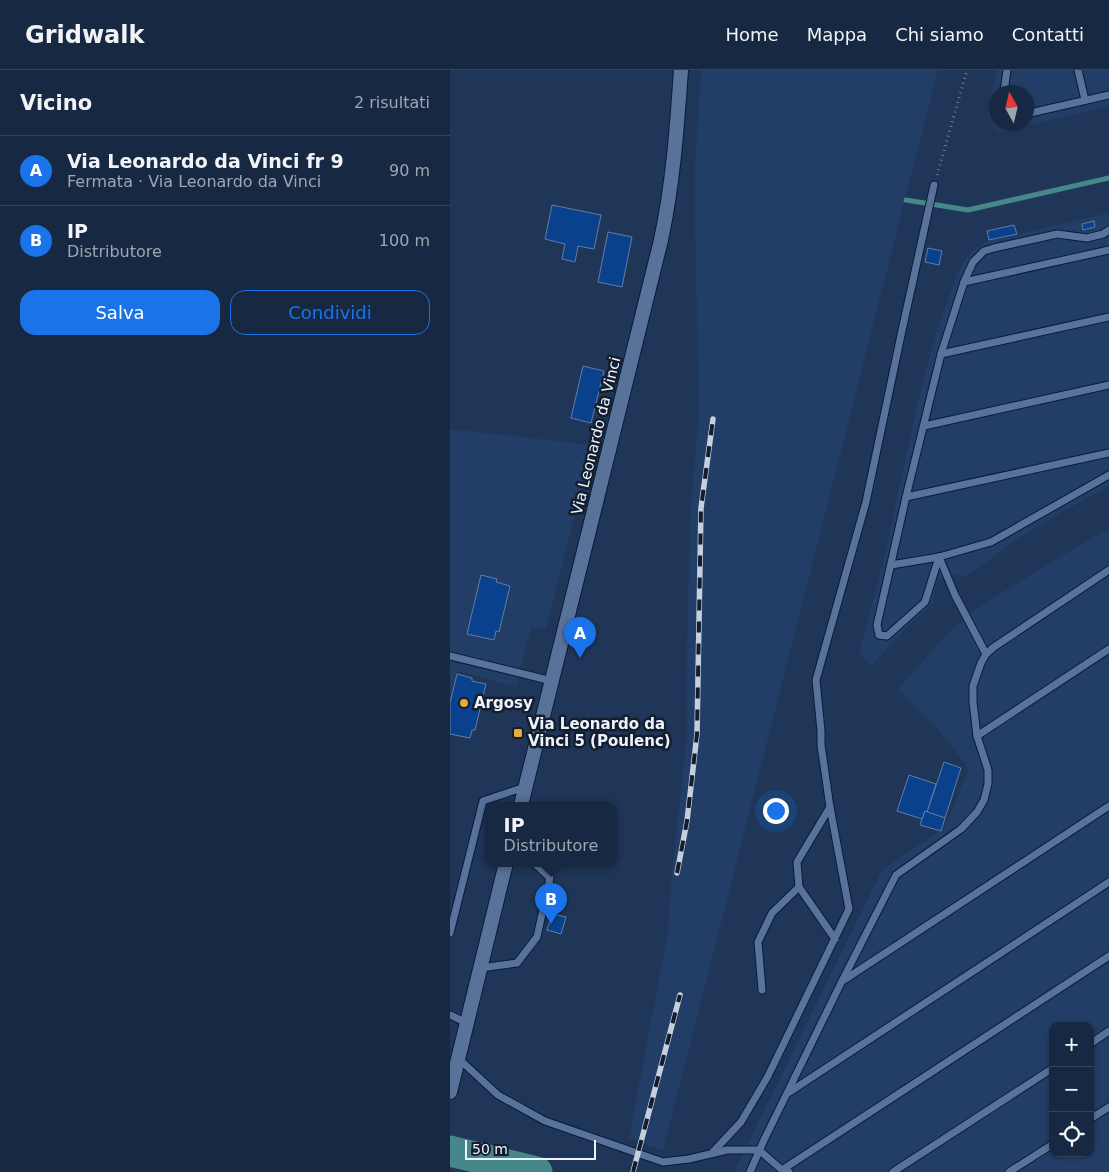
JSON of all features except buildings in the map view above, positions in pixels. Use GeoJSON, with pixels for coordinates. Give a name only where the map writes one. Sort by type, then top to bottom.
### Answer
{"type":"FeatureCollection","features":[{"type":"Feature","properties":{"kind":"main road","name":"Via Leonardo da Vinci"},"geometry":{"type":"LineString","coordinates":[[522,802],[663,232],[673,174],[681,70]]}},
{"type":"Feature","properties":{"kind":"main road"},"geometry":{"type":"LineString","coordinates":[[450,1092],[505,867]]}},
{"type":"Feature","properties":{"kind":"lane"},"geometry":{"type":"LineString","coordinates":[[1005,85],[1007,70]]}},
{"type":"Feature","properties":{"kind":"lane"},"geometry":{"type":"LineString","coordinates":[[1078,70],[1085,100]]}},
{"type":"Feature","properties":{"kind":"lane"},"geometry":{"type":"LineString","coordinates":[[1034,112],[1109,95]]}},
{"type":"Feature","properties":{"kind":"lane"},"geometry":{"type":"LineString","coordinates":[[712,1153],[741,1122],[768,1076],[849,909],[830,807],[821,745],[816,680],[866,502],[934,185]]}},
{"type":"Feature","properties":{"kind":"lane"},"geometry":{"type":"LineString","coordinates":[[939,557],[924,602],[887,636],[879,635],[877,625],[941,354],[972,262],[984,251],[1056,234],[1087,238],[1103,234],[1109,230]]}},
{"type":"Feature","properties":{"kind":"lane"},"geometry":{"type":"LineString","coordinates":[[964,282],[1109,250]]}},
{"type":"Feature","properties":{"kind":"lane"},"geometry":{"type":"LineString","coordinates":[[941,354],[1109,318]]}},
{"type":"Feature","properties":{"kind":"lane"},"geometry":{"type":"LineString","coordinates":[[924,426],[1109,385]]}},
{"type":"Feature","properties":{"kind":"lane"},"geometry":{"type":"LineString","coordinates":[[906,498],[1109,453]]}},
{"type":"Feature","properties":{"kind":"lane"},"geometry":{"type":"LineString","coordinates":[[891,565],[939,557],[991,542],[1109,475]]}},
{"type":"Feature","properties":{"kind":"lane"},"geometry":{"type":"LineString","coordinates":[[939,557],[955,595],[986,654]]}},
{"type":"Feature","properties":{"kind":"lane"},"geometry":{"type":"LineString","coordinates":[[750,1172],[842,981],[896,875],[961,829],[977,812],[984,800],[988,784],[988,770],[977,736],[973,686],[977,671],[986,654],[1109,570]]}},
{"type":"Feature","properties":{"kind":"lane"},"geometry":{"type":"LineString","coordinates":[[977,736],[1109,649]]}},
{"type":"Feature","properties":{"kind":"lane"},"geometry":{"type":"LineString","coordinates":[[450,656],[552,681]]}},
{"type":"Feature","properties":{"kind":"lane"},"geometry":{"type":"LineString","coordinates":[[450,933],[452,914],[483,801],[526,786]]}},
{"type":"Feature","properties":{"kind":"lane"},"geometry":{"type":"LineString","coordinates":[[842,981],[1109,806]]}},
{"type":"Feature","properties":{"kind":"lane"},"geometry":{"type":"LineString","coordinates":[[830,807],[797,862],[799,887],[834,939]]}},
{"type":"Feature","properties":{"kind":"lane"},"geometry":{"type":"LineString","coordinates":[[480,968],[517,964],[538,937],[550,878],[538,867]]}},
{"type":"Feature","properties":{"kind":"lane"},"geometry":{"type":"LineString","coordinates":[[787,1093],[1109,882]]}},
{"type":"Feature","properties":{"kind":"lane"},"geometry":{"type":"LineString","coordinates":[[762,990],[758,942],[772,913],[799,887]]}},
{"type":"Feature","properties":{"kind":"lane"},"geometry":{"type":"LineString","coordinates":[[458,1058],[498,1095],[545,1121],[663,1162],[689,1160],[726,1150],[760,1150],[786,1171],[1109,956]]}},
{"type":"Feature","properties":{"kind":"lane"},"geometry":{"type":"LineString","coordinates":[[450,1015],[467,1024]]}},
{"type":"Feature","properties":{"kind":"lane"},"geometry":{"type":"LineString","coordinates":[[1094,1041],[1109,1031]]}},
{"type":"Feature","properties":{"kind":"lane"},"geometry":{"type":"LineString","coordinates":[[893,1172],[1049,1071]]}},
{"type":"Feature","properties":{"kind":"lane"},"geometry":{"type":"LineString","coordinates":[[1094,1116],[1109,1107]]}},
{"type":"Feature","properties":{"kind":"lane"},"geometry":{"type":"LineString","coordinates":[[1009,1172],[1049,1147]]}},
{"type":"Feature","properties":{"kind":"path"},"geometry":{"type":"LineString","coordinates":[[934,185],[967,70]]}},
{"type":"Feature","properties":{"kind":"shaded area"},"geometry":{"type":"Polygon","coordinates":[[[701,70],[938,70],[663,1151],[629,1138],[668,931],[671,881],[687,735],[686,689],[690,517],[699,410],[694,184],[701,70]]]}},
{"type":"Feature","properties":{"kind":"shaded area"},"geometry":{"type":"Polygon","coordinates":[[[997,70],[1109,70],[1109,106],[1034,124],[1034,85],[993,85],[997,70]]]}},
{"type":"Feature","properties":{"kind":"shaded area"},"geometry":{"type":"Polygon","coordinates":[[[989,103],[989,120],[986,116],[989,103]]]}},
{"type":"Feature","properties":{"kind":"shaded area"},"geometry":{"type":"Polygon","coordinates":[[[996,130],[1010,130],[998,133],[996,130]]]}},
{"type":"Feature","properties":{"kind":"shaded area"},"geometry":{"type":"Polygon","coordinates":[[[1109,213],[1109,486],[1016,540],[967,576],[954,575],[937,580],[933,603],[912,622],[872,665],[859,653],[886,551],[917,405],[936,333],[957,274],[968,255],[985,242],[1109,213]]]}},
{"type":"Feature","properties":{"kind":"shaded area"},"geometry":{"type":"Polygon","coordinates":[[[450,429],[592,445],[546,629],[531,627],[516,687],[458,671],[450,703],[450,429]]]}},
{"type":"Feature","properties":{"kind":"shaded area"},"geometry":{"type":"Polygon","coordinates":[[[1109,528],[1109,1172],[734,1172],[882,870],[944,828],[969,769],[939,730],[898,689],[948,633],[972,612],[1109,528]]]}},
{"type":"Feature","properties":{"kind":"waterway"},"geometry":{"type":"LineString","coordinates":[[906,200],[968,210],[1109,178]]}},
{"type":"Feature","properties":{"kind":"waterway"},"geometry":{"type":"LineString","coordinates":[[450,1151],[537,1172]]}},
{"type":"Feature","properties":{"kind":"railway"},"geometry":{"type":"LineString","coordinates":[[677,873],[687,821],[697,734],[701,508],[713,419]]}},
{"type":"Feature","properties":{"kind":"railway"},"geometry":{"type":"LineString","coordinates":[[633,1172],[680,995]]}},
{"type":"Feature","properties":{"kind":"place","name":"Via Leonardo da Vinci fr 9"},"geometry":{"type":"Point","coordinates":[580,658]}},
{"type":"Feature","properties":{"kind":"place","name":"Argosy"},"geometry":{"type":"Point","coordinates":[464,703]}},
{"type":"Feature","properties":{"kind":"place","name":"Via Leonardo da Vinci 5 (Poulenc)"},"geometry":{"type":"Point","coordinates":[518,733]}},
{"type":"Feature","properties":{"kind":"place","name":"IP"},"geometry":{"type":"Point","coordinates":[551,924]}}]}
